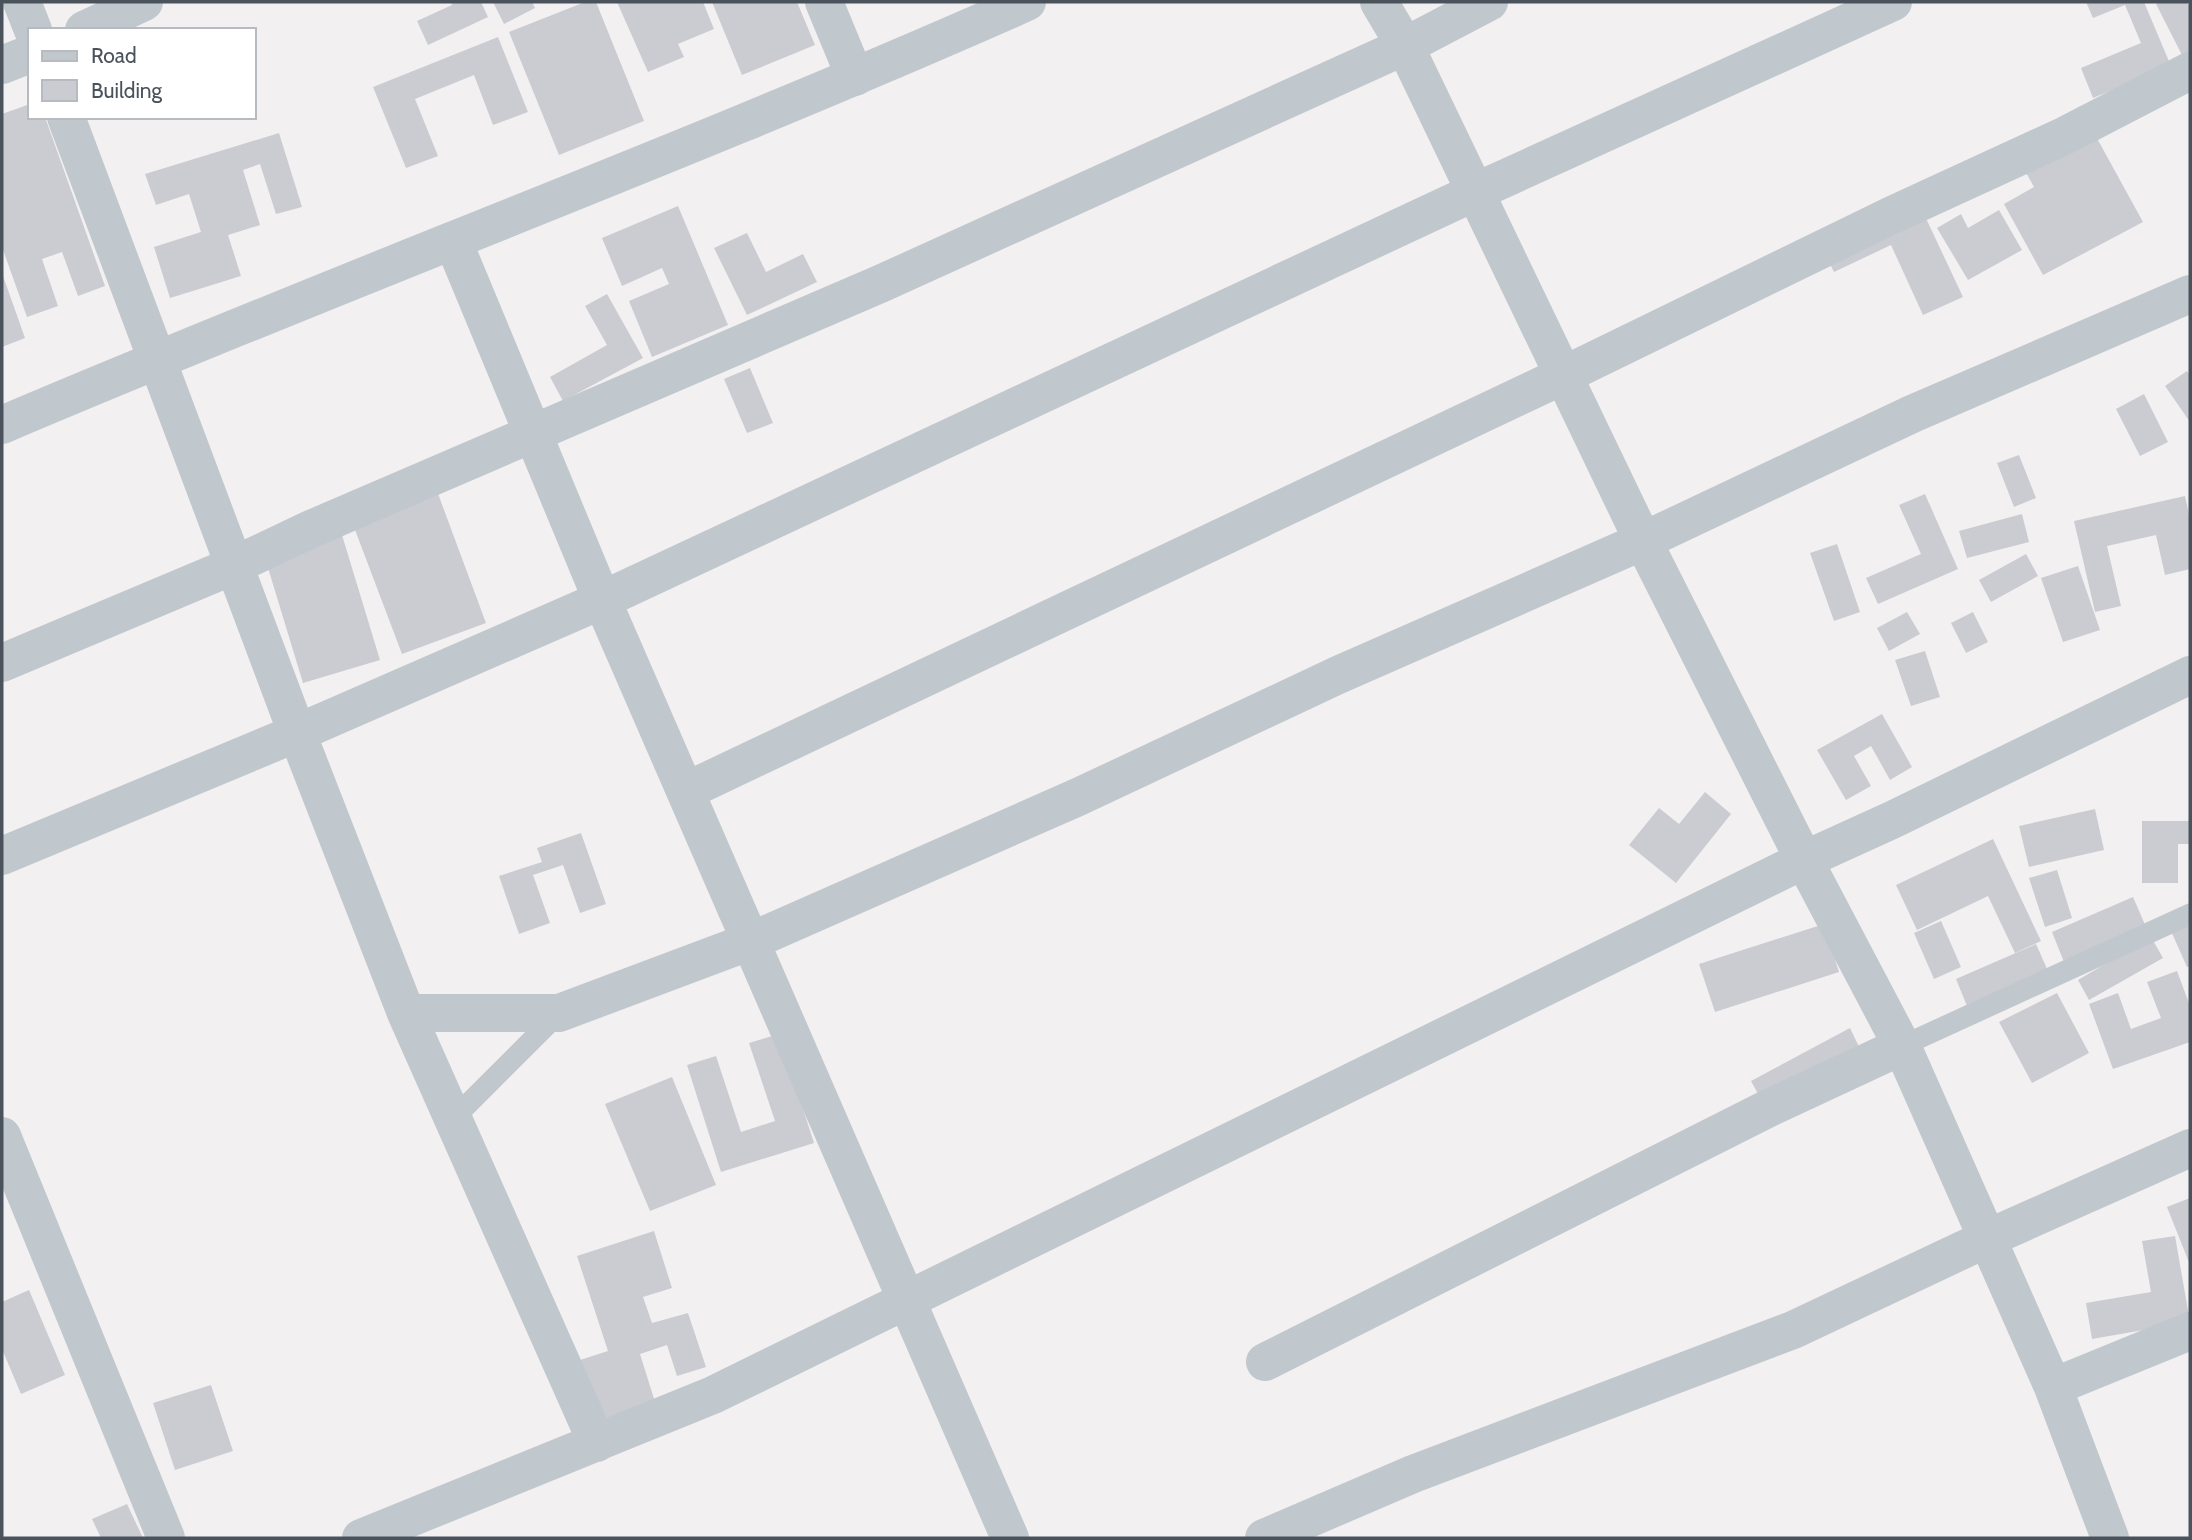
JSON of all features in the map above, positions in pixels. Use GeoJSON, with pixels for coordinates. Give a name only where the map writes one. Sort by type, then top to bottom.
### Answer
{"type":"FeatureCollection","features":[{"type":"Feature","properties":{"kind":"street"},"geometry":{"type":"LineString","coordinates":[[22,2],[32,28]]}},
{"type":"Feature","properties":{"kind":"street"},"geometry":{"type":"LineString","coordinates":[[88,28],[144,2]]}},
{"type":"Feature","properties":{"kind":"street"},"geometry":{"type":"LineString","coordinates":[[824,2],[855,77]]}},
{"type":"Feature","properties":{"kind":"street"},"geometry":{"type":"LineString","coordinates":[[2,425],[156,359],[855,77],[1027,2]]}},
{"type":"Feature","properties":{"kind":"street"},"geometry":{"type":"LineString","coordinates":[[1379,2],[1405,46],[1643,541],[1804,860],[1902,1046],[2053,1387],[2110,1538]]}},
{"type":"Feature","properties":{"kind":"street"},"geometry":{"type":"LineString","coordinates":[[2,663],[235,565],[311,529],[867,289],[1405,46],[1489,2]]}},
{"type":"Feature","properties":{"kind":"street"},"geometry":{"type":"LineString","coordinates":[[2,856],[296,733],[602,600],[1475,192],[1893,2]]}},
{"type":"Feature","properties":{"kind":"street"},"geometry":{"type":"LineString","coordinates":[[2,65],[28,55]]}},
{"type":"Feature","properties":{"kind":"street"},"geometry":{"type":"LineString","coordinates":[[686,792],[1564,375],[1890,216],[2066,135],[2190,71]]}},
{"type":"Feature","properties":{"kind":"street"},"geometry":{"type":"LineString","coordinates":[[67,119],[296,733],[406,1013],[597,1443]]}},
{"type":"Feature","properties":{"kind":"street"},"geometry":{"type":"LineString","coordinates":[[453,241],[531,435],[1010,1538]]}},
{"type":"Feature","properties":{"kind":"street"},"geometry":{"type":"LineString","coordinates":[[406,1013],[559,1013],[751,941],[1078,797],[1338,675],[1643,541],[1912,414],[2190,293]]}},
{"type":"Feature","properties":{"kind":"street"},"geometry":{"type":"LineString","coordinates":[[361,1538],[713,1395],[1804,860],[2190,675]]}},
{"type":"Feature","properties":{"kind":"street"},"geometry":{"type":"LineString","coordinates":[[1265,1362],[1769,1108],[1902,1046]]}},
{"type":"Feature","properties":{"kind":"street"},"geometry":{"type":"LineString","coordinates":[[2,1136],[166,1538]]}},
{"type":"Feature","properties":{"kind":"street"},"geometry":{"type":"LineString","coordinates":[[1264,1538],[1413,1474],[1793,1330],[1986,1239],[2190,1148]]}},
{"type":"Feature","properties":{"kind":"street"},"geometry":{"type":"LineString","coordinates":[[2053,1387],[2190,1331]]}},
{"type":"Feature","properties":{"kind":"lane"},"geometry":{"type":"LineString","coordinates":[[1902,1046],[2190,914]]}},
{"type":"Feature","properties":{"kind":"lane"},"geometry":{"type":"LineString","coordinates":[[453,1119],[559,1013]]}},
{"type":"Feature","properties":{"kind":"building"},"geometry":{"type":"Polygon","coordinates":[[[451,2],[481,2],[488,17],[428,45],[417,21],[452,5],[451,2]]]}},
{"type":"Feature","properties":{"kind":"building"},"geometry":{"type":"Polygon","coordinates":[[[493,2],[532,2],[535,8],[504,24],[493,2]]]}},
{"type":"Feature","properties":{"kind":"building"},"geometry":{"type":"Polygon","coordinates":[[[585,2],[596,2],[644,121],[559,155],[509,32],[585,2]]]}},
{"type":"Feature","properties":{"kind":"building"},"geometry":{"type":"Polygon","coordinates":[[[617,2],[703,2],[714,29],[678,44],[684,57],[648,72],[617,2]]]}},
{"type":"Feature","properties":{"kind":"building"},"geometry":{"type":"Polygon","coordinates":[[[712,2],[797,2],[815,45],[742,75],[712,2]]]}},
{"type":"Feature","properties":{"kind":"building"},"geometry":{"type":"Polygon","coordinates":[[[2086,2],[2144,2],[2171,66],[2093,98],[2081,68],[2141,43],[2125,5],[2093,18],[2086,2]]]}},
{"type":"Feature","properties":{"kind":"building"},"geometry":{"type":"Polygon","coordinates":[[[2187,2],[2190,8],[2190,56],[2184,59],[2156,4],[2187,2]]]}},
{"type":"Feature","properties":{"kind":"building"},"geometry":{"type":"Polygon","coordinates":[[[498,37],[528,112],[493,125],[474,75],[415,99],[438,156],[406,168],[373,87],[498,37]]]}},
{"type":"Feature","properties":{"kind":"building"},"geometry":{"type":"Polygon","coordinates":[[[28,105],[28,119],[46,119],[105,286],[78,296],[62,252],[42,259],[58,306],[27,317],[2,247],[2,114],[28,105]]]}},
{"type":"Feature","properties":{"kind":"building"},"geometry":{"type":"Polygon","coordinates":[[[2093,131],[2143,222],[2043,275],[2004,204],[2034,187],[2024,169],[2093,131]]]}},
{"type":"Feature","properties":{"kind":"building"},"geometry":{"type":"Polygon","coordinates":[[[279,133],[302,207],[276,214],[260,164],[243,170],[260,225],[228,235],[241,276],[170,298],[154,247],[201,232],[189,194],[156,205],[145,174],[279,133]]]}},
{"type":"Feature","properties":{"kind":"building"},"geometry":{"type":"Polygon","coordinates":[[[678,206],[728,325],[652,357],[629,301],[669,284],[662,268],[622,286],[602,238],[678,206]]]}},
{"type":"Feature","properties":{"kind":"building"},"geometry":{"type":"Polygon","coordinates":[[[1999,210],[2022,250],[1968,280],[1937,228],[1961,214],[1968,228],[1999,210]]]}},
{"type":"Feature","properties":{"kind":"building"},"geometry":{"type":"Polygon","coordinates":[[[1923,212],[1963,297],[1923,315],[1891,245],[1834,272],[1826,256],[1923,212]]]}},
{"type":"Feature","properties":{"kind":"building"},"geometry":{"type":"Polygon","coordinates":[[[747,233],[766,272],[803,254],[817,282],[747,315],[714,248],[747,233]]]}},
{"type":"Feature","properties":{"kind":"building"},"geometry":{"type":"Polygon","coordinates":[[[2,273],[25,338],[2,347],[2,273]]]}},
{"type":"Feature","properties":{"kind":"building"},"geometry":{"type":"Polygon","coordinates":[[[607,294],[643,358],[563,401],[550,377],[607,345],[585,306],[607,294]]]}},
{"type":"Feature","properties":{"kind":"building"},"geometry":{"type":"Polygon","coordinates":[[[750,368],[773,423],[747,433],[724,379],[750,368]]]}},
{"type":"Feature","properties":{"kind":"building"},"geometry":{"type":"Polygon","coordinates":[[[2187,371],[2190,375],[2190,422],[2165,386],[2187,371]]]}},
{"type":"Feature","properties":{"kind":"building"},"geometry":{"type":"Polygon","coordinates":[[[2144,394],[2168,442],[2140,456],[2116,409],[2144,394]]]}},
{"type":"Feature","properties":{"kind":"building"},"geometry":{"type":"Polygon","coordinates":[[[2019,455],[2036,498],[2014,507],[1997,463],[2019,455]]]}},
{"type":"Feature","properties":{"kind":"building"},"geometry":{"type":"Polygon","coordinates":[[[437,491],[486,623],[402,654],[352,522],[437,491]]]}},
{"type":"Feature","properties":{"kind":"building"},"geometry":{"type":"Polygon","coordinates":[[[1925,494],[1958,569],[1878,604],[1866,578],[1921,554],[1899,505],[1925,494]]]}},
{"type":"Feature","properties":{"kind":"building"},"geometry":{"type":"Polygon","coordinates":[[[2185,496],[2190,519],[2190,569],[2165,575],[2156,535],[2107,546],[2121,606],[2095,612],[2074,521],[2185,496]]]}},
{"type":"Feature","properties":{"kind":"building"},"geometry":{"type":"Polygon","coordinates":[[[2022,514],[2029,542],[1967,558],[1959,531],[2022,514]]]}},
{"type":"Feature","properties":{"kind":"building"},"geometry":{"type":"Polygon","coordinates":[[[342,535],[380,660],[303,683],[265,558],[342,535]]]}},
{"type":"Feature","properties":{"kind":"building"},"geometry":{"type":"Polygon","coordinates":[[[1837,544],[1860,612],[1834,621],[1810,553],[1837,544]]]}},
{"type":"Feature","properties":{"kind":"building"},"geometry":{"type":"Polygon","coordinates":[[[2026,554],[2038,576],[1991,602],[1979,580],[2026,554]]]}},
{"type":"Feature","properties":{"kind":"building"},"geometry":{"type":"Polygon","coordinates":[[[2078,566],[2100,630],[2063,642],[2041,578],[2078,566]]]}},
{"type":"Feature","properties":{"kind":"building"},"geometry":{"type":"Polygon","coordinates":[[[1907,612],[1920,634],[1889,651],[1877,628],[1907,612]]]}},
{"type":"Feature","properties":{"kind":"building"},"geometry":{"type":"Polygon","coordinates":[[[1973,612],[1988,642],[1966,653],[1951,623],[1973,612]]]}},
{"type":"Feature","properties":{"kind":"building"},"geometry":{"type":"Polygon","coordinates":[[[1925,651],[1940,697],[1911,706],[1895,660],[1925,651]]]}},
{"type":"Feature","properties":{"kind":"building"},"geometry":{"type":"Polygon","coordinates":[[[1882,714],[1912,767],[1890,780],[1871,746],[1854,756],[1871,786],[1846,800],[1817,750],[1882,714]]]}},
{"type":"Feature","properties":{"kind":"building"},"geometry":{"type":"Polygon","coordinates":[[[1705,792],[1731,814],[1676,883],[1629,845],[1659,808],[1679,824],[1705,792]]]}},
{"type":"Feature","properties":{"kind":"building"},"geometry":{"type":"Polygon","coordinates":[[[2095,809],[2104,850],[2029,867],[2019,826],[2095,809]]]}},
{"type":"Feature","properties":{"kind":"building"},"geometry":{"type":"Polygon","coordinates":[[[2142,821],[2190,821],[2190,844],[2178,844],[2178,883],[2142,883],[2142,821]]]}},
{"type":"Feature","properties":{"kind":"building"},"geometry":{"type":"Polygon","coordinates":[[[581,833],[606,904],[580,913],[563,865],[533,875],[550,923],[519,934],[499,876],[542,862],[537,848],[581,833]]]}},
{"type":"Feature","properties":{"kind":"building"},"geometry":{"type":"Polygon","coordinates":[[[1993,839],[2041,941],[2015,953],[1988,896],[1917,930],[1896,885],[1993,839]]]}},
{"type":"Feature","properties":{"kind":"building"},"geometry":{"type":"Polygon","coordinates":[[[2057,870],[2072,918],[2045,927],[2029,878],[2057,870]]]}},
{"type":"Feature","properties":{"kind":"building"},"geometry":{"type":"Polygon","coordinates":[[[2133,897],[2146,927],[2064,962],[2052,932],[2133,897]]]}},
{"type":"Feature","properties":{"kind":"building"},"geometry":{"type":"Polygon","coordinates":[[[1941,921],[1961,967],[1934,979],[1914,933],[1941,921]]]}},
{"type":"Feature","properties":{"kind":"building"},"geometry":{"type":"Polygon","coordinates":[[[2190,922],[2190,966],[2187,967],[2171,931],[2190,922]]]}},
{"type":"Feature","properties":{"kind":"building"},"geometry":{"type":"Polygon","coordinates":[[[1824,924],[1839,972],[1715,1012],[1699,964],[1824,924]]]}},
{"type":"Feature","properties":{"kind":"building"},"geometry":{"type":"Polygon","coordinates":[[[2151,937],[2163,958],[2089,1000],[2078,980],[2151,937]]]}},
{"type":"Feature","properties":{"kind":"building"},"geometry":{"type":"Polygon","coordinates":[[[2036,944],[2048,971],[1967,1006],[1956,979],[2036,944]]]}},
{"type":"Feature","properties":{"kind":"building"},"geometry":{"type":"Polygon","coordinates":[[[2177,971],[2190,1006],[2190,1042],[2113,1069],[2089,1004],[2118,993],[2131,1029],[2161,1018],[2147,982],[2177,971]]]}},
{"type":"Feature","properties":{"kind":"building"},"geometry":{"type":"Polygon","coordinates":[[[2057,993],[2089,1053],[2032,1083],[1999,1022],[2057,993]]]}},
{"type":"Feature","properties":{"kind":"building"},"geometry":{"type":"Polygon","coordinates":[[[1850,1028],[1862,1053],[1764,1105],[1751,1081],[1850,1028]]]}},
{"type":"Feature","properties":{"kind":"building"},"geometry":{"type":"Polygon","coordinates":[[[779,1034],[814,1143],[721,1172],[687,1065],[716,1056],[741,1132],[775,1121],[749,1043],[779,1034]]]}},
{"type":"Feature","properties":{"kind":"building"},"geometry":{"type":"Polygon","coordinates":[[[672,1077],[716,1185],[650,1211],[605,1104],[672,1077]]]}},
{"type":"Feature","properties":{"kind":"building"},"geometry":{"type":"Polygon","coordinates":[[[2190,1198],[2190,1265],[2167,1207],[2190,1198]]]}},
{"type":"Feature","properties":{"kind":"building"},"geometry":{"type":"Polygon","coordinates":[[[654,1231],[672,1288],[643,1297],[652,1323],[688,1313],[706,1367],[677,1376],[667,1345],[640,1354],[655,1402],[600,1420],[580,1360],[608,1351],[577,1256],[654,1231]]]}},
{"type":"Feature","properties":{"kind":"building"},"geometry":{"type":"Polygon","coordinates":[[[2175,1236],[2190,1322],[2092,1339],[2086,1303],[2151,1292],[2142,1241],[2175,1236]]]}},
{"type":"Feature","properties":{"kind":"building"},"geometry":{"type":"Polygon","coordinates":[[[29,1290],[65,1375],[21,1394],[2,1349],[2,1302],[29,1290]]]}},
{"type":"Feature","properties":{"kind":"building"},"geometry":{"type":"Polygon","coordinates":[[[211,1385],[233,1451],[175,1470],[153,1403],[211,1385]]]}},
{"type":"Feature","properties":{"kind":"building"},"geometry":{"type":"Polygon","coordinates":[[[127,1504],[143,1538],[101,1538],[92,1519],[127,1504]]]}}]}
